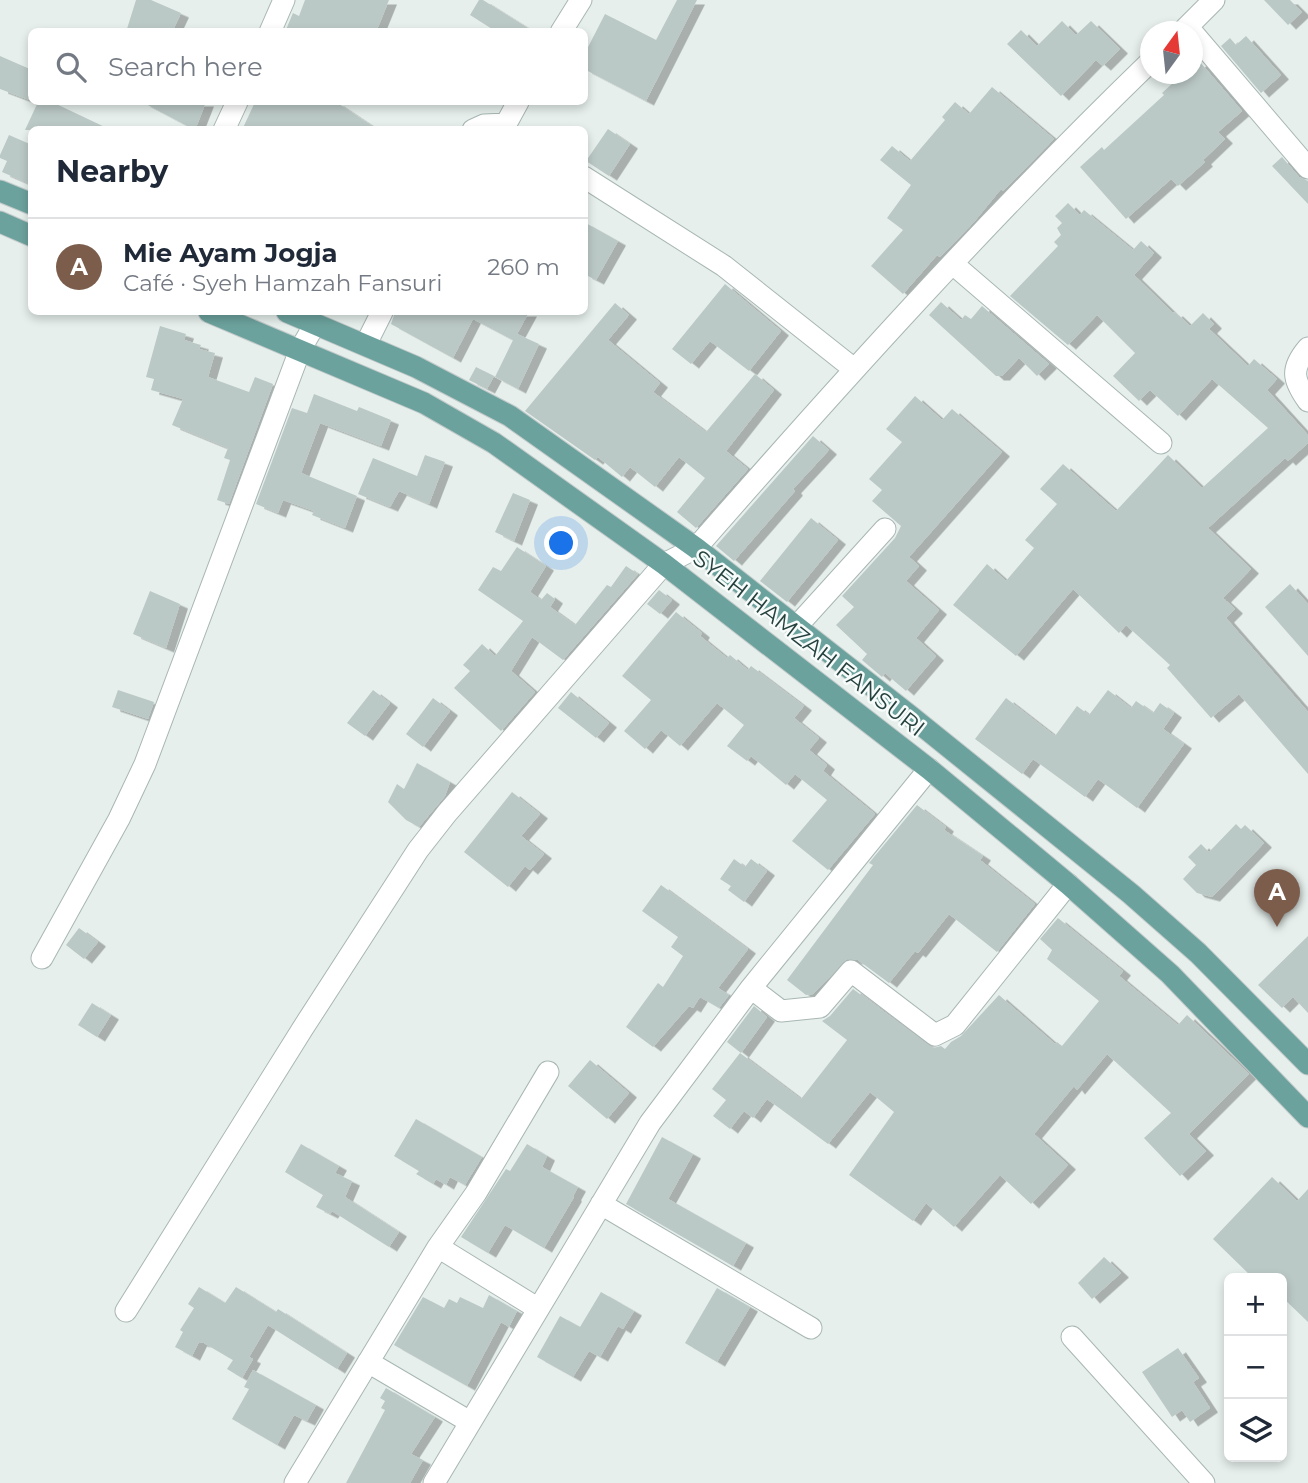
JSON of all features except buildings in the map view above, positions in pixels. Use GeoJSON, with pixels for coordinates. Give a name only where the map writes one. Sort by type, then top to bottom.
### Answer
{"type":"FeatureCollection","features":[{"type":"Feature","properties":{"kind":"main road"},"geometry":{"type":"LineString","coordinates":[[0,191],[28,202]]}},
{"type":"Feature","properties":{"kind":"main road"},"geometry":{"type":"LineString","coordinates":[[0,222],[28,234]]}},
{"type":"Feature","properties":{"kind":"main road","name":"SYEH HAMZAH FANSURI"},"geometry":{"type":"LineString","coordinates":[[216,315],[424,403],[494,443],[664,564],[929,769],[1068,884],[1170,974],[1308,1117]]}},
{"type":"Feature","properties":{"kind":"main road","name":"SYEH HAMZAH FANSURI"},"geometry":{"type":"LineString","coordinates":[[294,315],[416,367],[510,416],[696,548],[1131,894],[1198,953],[1308,1064]]}},
{"type":"Feature","properties":{"kind":"street"},"geometry":{"type":"LineString","coordinates":[[272,28],[285,0]]}},
{"type":"Feature","properties":{"kind":"street"},"geometry":{"type":"LineString","coordinates":[[564,28],[581,0]]}},
{"type":"Feature","properties":{"kind":"street"},"geometry":{"type":"LineString","coordinates":[[1196,21],[1214,0]]}},
{"type":"Feature","properties":{"kind":"street"},"geometry":{"type":"LineString","coordinates":[[1203,47],[1308,168]]}},
{"type":"Feature","properties":{"kind":"street"},"geometry":{"type":"LineString","coordinates":[[126,1311],[303,1028],[418,850],[447,813],[664,564],[696,548],[854,369],[1140,72]]}},
{"type":"Feature","properties":{"kind":"street"},"geometry":{"type":"LineString","coordinates":[[226,126],[236,105]]}},
{"type":"Feature","properties":{"kind":"street"},"geometry":{"type":"LineString","coordinates":[[508,126],[517,105]]}},
{"type":"Feature","properties":{"kind":"street"},"geometry":{"type":"LineString","coordinates":[[588,180],[724,265],[854,369]]}},
{"type":"Feature","properties":{"kind":"street"},"geometry":{"type":"LineString","coordinates":[[953,264],[1161,443]]}},
{"type":"Feature","properties":{"kind":"street"},"geometry":{"type":"LineString","coordinates":[[366,344],[380,315]]}},
{"type":"Feature","properties":{"kind":"street"},"geometry":{"type":"LineString","coordinates":[[41,958],[119,819],[145,764],[300,350],[315,324]]}},
{"type":"Feature","properties":{"kind":"street"},"geometry":{"type":"LineString","coordinates":[[1308,348],[1295,372],[1295,383],[1308,401]]}},
{"type":"Feature","properties":{"kind":"street"},"geometry":{"type":"LineString","coordinates":[[797,626],[885,528]]}},
{"type":"Feature","properties":{"kind":"street"},"geometry":{"type":"LineString","coordinates":[[434,1483],[650,1123],[751,988],[929,769]]}},
{"type":"Feature","properties":{"kind":"street"},"geometry":{"type":"LineString","coordinates":[[751,988],[781,1011],[820,1007],[851,971],[935,1035],[955,1025],[1068,884]]}},
{"type":"Feature","properties":{"kind":"street"},"geometry":{"type":"LineString","coordinates":[[295,1483],[438,1247],[476,1193],[548,1072]]}},
{"type":"Feature","properties":{"kind":"street"},"geometry":{"type":"LineString","coordinates":[[601,1204],[811,1328]]}},
{"type":"Feature","properties":{"kind":"street"},"geometry":{"type":"LineString","coordinates":[[438,1247],[537,1308]]}},
{"type":"Feature","properties":{"kind":"street"},"geometry":{"type":"LineString","coordinates":[[1072,1337],[1203,1483]]}},
{"type":"Feature","properties":{"kind":"street"},"geometry":{"type":"LineString","coordinates":[[368,1362],[470,1422]]}},
{"type":"Feature","properties":{"kind":"place","name":"Mie Ayam Jogja"},"geometry":{"type":"Point","coordinates":[1277,927]}}]}
